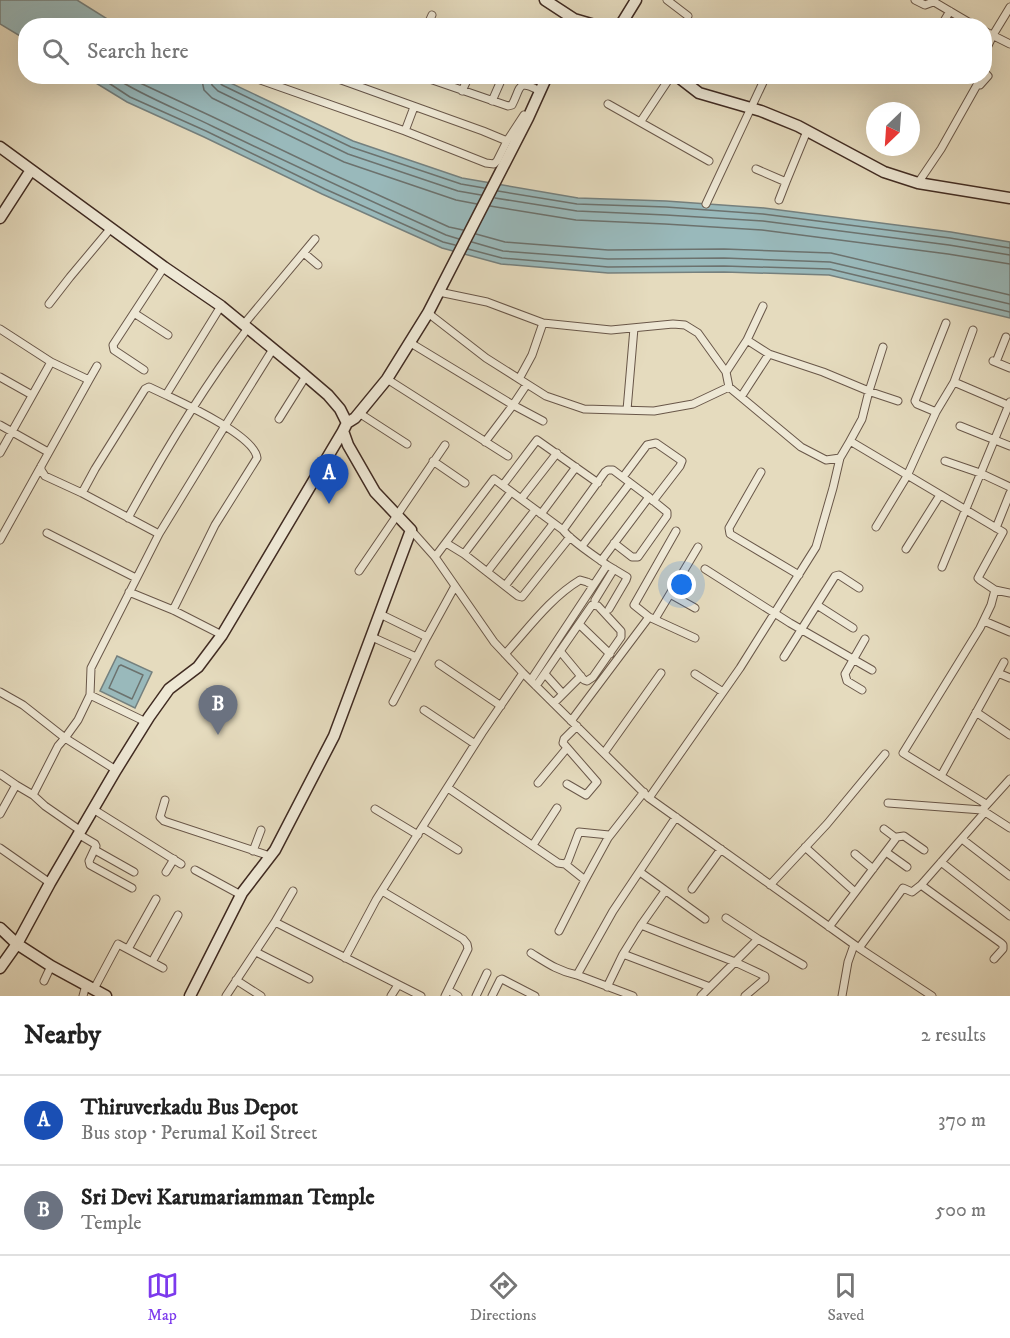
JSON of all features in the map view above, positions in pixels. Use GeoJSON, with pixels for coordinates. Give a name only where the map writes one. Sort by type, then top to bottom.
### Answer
{"type":"FeatureCollection","features":[{"type":"Feature","properties":{"kind":"street"},"geometry":{"type":"LineString","coordinates":[[545,0],[567,18]]}},
{"type":"Feature","properties":{"kind":"street"},"geometry":{"type":"LineString","coordinates":[[625,18],[636,0]]}},
{"type":"Feature","properties":{"kind":"street"},"geometry":{"type":"LineString","coordinates":[[667,0],[688,16]]}},
{"type":"Feature","properties":{"kind":"street"},"geometry":{"type":"LineString","coordinates":[[915,0],[925,6],[933,2],[962,18]]}},
{"type":"Feature","properties":{"kind":"street"},"geometry":{"type":"LineString","coordinates":[[1010,7],[993,35],[1010,44]]}},
{"type":"Feature","properties":{"kind":"street"},"geometry":{"type":"LineString","coordinates":[[946,18],[950,11]]}},
{"type":"Feature","properties":{"kind":"street"},"geometry":{"type":"LineString","coordinates":[[276,84],[486,163],[494,164],[522,119],[535,91],[539,91]]}},
{"type":"Feature","properties":{"kind":"street"},"geometry":{"type":"LineString","coordinates":[[352,84],[507,141]]}},
{"type":"Feature","properties":{"kind":"street"},"geometry":{"type":"LineString","coordinates":[[446,84],[505,105],[513,102],[522,85],[528,84],[539,91]]}},
{"type":"Feature","properties":{"kind":"street"},"geometry":{"type":"LineString","coordinates":[[462,91],[465,84]]}},
{"type":"Feature","properties":{"kind":"street"},"geometry":{"type":"LineString","coordinates":[[492,101],[499,84]]}},
{"type":"Feature","properties":{"kind":"street"},"geometry":{"type":"LineString","coordinates":[[0,968],[17,944],[93,809],[146,722],[169,689],[198,667],[222,635],[345,427],[387,379],[428,312],[452,267],[543,84]]}},
{"type":"Feature","properties":{"kind":"street"},"geometry":{"type":"LineString","coordinates":[[641,121],[666,84]]}},
{"type":"Feature","properties":{"kind":"street"},"geometry":{"type":"LineString","coordinates":[[687,84],[699,93],[789,122],[884,172],[918,183],[1010,198]]}},
{"type":"Feature","properties":{"kind":"street"},"geometry":{"type":"LineString","coordinates":[[706,204],[762,84]]}},
{"type":"Feature","properties":{"kind":"street"},"geometry":{"type":"LineString","coordinates":[[918,183],[941,149],[977,85],[981,84]]}},
{"type":"Feature","properties":{"kind":"street"},"geometry":{"type":"LineString","coordinates":[[608,104],[709,160]]}},
{"type":"Feature","properties":{"kind":"street"},"geometry":{"type":"LineString","coordinates":[[405,131],[414,106]]}},
{"type":"Feature","properties":{"kind":"street"},"geometry":{"type":"LineString","coordinates":[[779,200],[807,131]]}},
{"type":"Feature","properties":{"kind":"street"},"geometry":{"type":"LineString","coordinates":[[0,147],[221,306],[328,395],[340,409],[348,445],[375,492],[435,556],[494,642],[647,795],[829,927],[932,996]]}},
{"type":"Feature","properties":{"kind":"street"},"geometry":{"type":"LineString","coordinates":[[0,218],[31,170]]}},
{"type":"Feature","properties":{"kind":"street"},"geometry":{"type":"LineString","coordinates":[[756,170],[786,182]]}},
{"type":"Feature","properties":{"kind":"street"},"geometry":{"type":"LineString","coordinates":[[49,304],[111,228]]}},
{"type":"Feature","properties":{"kind":"street"},"geometry":{"type":"LineString","coordinates":[[128,518],[193,407],[246,326],[315,239]]}},
{"type":"Feature","properties":{"kind":"street"},"geometry":{"type":"LineString","coordinates":[[304,253],[318,265]]}},
{"type":"Feature","properties":{"kind":"street"},"geometry":{"type":"LineString","coordinates":[[144,370],[112,348],[164,267]]}},
{"type":"Feature","properties":{"kind":"street"},"geometry":{"type":"LineString","coordinates":[[439,291],[487,302],[543,323],[612,330],[685,325],[698,333],[726,372],[729,387],[801,447],[826,460],[840,458]]}},
{"type":"Feature","properties":{"kind":"street"},"geometry":{"type":"LineString","coordinates":[[166,395],[221,306]]}},
{"type":"Feature","properties":{"kind":"street"},"geometry":{"type":"LineString","coordinates":[[726,372],[747,340],[763,306]]}},
{"type":"Feature","properties":{"kind":"street"},"geometry":{"type":"LineString","coordinates":[[428,312],[486,358],[546,396],[584,409],[654,411],[693,404],[729,387]]}},
{"type":"Feature","properties":{"kind":"street"},"geometry":{"type":"LineString","coordinates":[[134,313],[168,335]]}},
{"type":"Feature","properties":{"kind":"street"},"geometry":{"type":"LineString","coordinates":[[519,379],[532,355],[543,323]]}},
{"type":"Feature","properties":{"kind":"street"},"geometry":{"type":"LineString","coordinates":[[936,412],[915,401],[946,323]]}},
{"type":"Feature","properties":{"kind":"street"},"geometry":{"type":"LineString","coordinates":[[627,410],[634,328]]}},
{"type":"Feature","properties":{"kind":"street"},"geometry":{"type":"LineString","coordinates":[[0,329],[51,362],[89,380]]}},
{"type":"Feature","properties":{"kind":"street"},"geometry":{"type":"LineString","coordinates":[[876,527],[907,476],[936,412],[954,382],[973,330]]}},
{"type":"Feature","properties":{"kind":"street"},"geometry":{"type":"LineString","coordinates":[[1006,337],[995,362],[1010,368]]}},
{"type":"Feature","properties":{"kind":"street"},"geometry":{"type":"LineString","coordinates":[[747,340],[769,354],[898,401]]}},
{"type":"Feature","properties":{"kind":"street"},"geometry":{"type":"LineString","coordinates":[[409,342],[543,421]]}},
{"type":"Feature","properties":{"kind":"street"},"geometry":{"type":"LineString","coordinates":[[559,931],[609,835],[647,795],[723,692],[816,547],[840,458],[862,419],[883,347]]}},
{"type":"Feature","properties":{"kind":"street"},"geometry":{"type":"LineString","coordinates":[[33,795],[58,746],[78,720],[90,695],[91,668],[159,534],[273,349]]}},
{"type":"Feature","properties":{"kind":"street"},"geometry":{"type":"LineString","coordinates":[[741,397],[769,354]]}},
{"type":"Feature","properties":{"kind":"street"},"geometry":{"type":"LineString","coordinates":[[0,453],[51,362]]}},
{"type":"Feature","properties":{"kind":"street"},"geometry":{"type":"LineString","coordinates":[[0,540],[97,366]]}},
{"type":"Feature","properties":{"kind":"street"},"geometry":{"type":"LineString","coordinates":[[279,420],[306,376]]}},
{"type":"Feature","properties":{"kind":"street"},"geometry":{"type":"LineString","coordinates":[[0,377],[32,395]]}},
{"type":"Feature","properties":{"kind":"street"},"geometry":{"type":"LineString","coordinates":[[387,379],[508,456]]}},
{"type":"Feature","properties":{"kind":"street"},"geometry":{"type":"LineString","coordinates":[[942,567],[1010,404],[954,382]]}},
{"type":"Feature","properties":{"kind":"street"},"geometry":{"type":"LineString","coordinates":[[485,442],[527,384]]}},
{"type":"Feature","properties":{"kind":"street"},"geometry":{"type":"LineString","coordinates":[[82,493],[145,389],[149,387],[193,407],[225,426],[257,452],[257,458],[215,525],[173,610]]}},
{"type":"Feature","properties":{"kind":"street"},"geometry":{"type":"LineString","coordinates":[[359,413],[407,444]]}},
{"type":"Feature","properties":{"kind":"street"},"geometry":{"type":"LineString","coordinates":[[0,425],[48,453]]}},
{"type":"Feature","properties":{"kind":"street"},"geometry":{"type":"LineString","coordinates":[[960,426],[1010,446]]}},
{"type":"Feature","properties":{"kind":"street"},"geometry":{"type":"LineString","coordinates":[[502,485],[537,440],[598,483]]}},
{"type":"Feature","properties":{"kind":"street"},"geometry":{"type":"LineString","coordinates":[[850,441],[1003,532],[978,578],[995,590],[1010,593]]}},
{"type":"Feature","properties":{"kind":"street"},"geometry":{"type":"LineString","coordinates":[[533,683],[593,585],[614,543],[682,461],[656,443],[652,443],[647,445],[623,477]]}},
{"type":"Feature","properties":{"kind":"street"},"geometry":{"type":"LineString","coordinates":[[359,571],[445,445]]}},
{"type":"Feature","properties":{"kind":"street"},"geometry":{"type":"LineString","coordinates":[[521,499],[558,453]]}},
{"type":"Feature","properties":{"kind":"street"},"geometry":{"type":"LineString","coordinates":[[433,461],[465,483]]}},
{"type":"Feature","properties":{"kind":"street"},"geometry":{"type":"LineString","coordinates":[[945,461],[980,473],[1010,487]]}},
{"type":"Feature","properties":{"kind":"street"},"geometry":{"type":"LineString","coordinates":[[41,466],[45,476],[159,534]]}},
{"type":"Feature","properties":{"kind":"street"},"geometry":{"type":"LineString","coordinates":[[487,572],[576,467]]}},
{"type":"Feature","properties":{"kind":"street"},"geometry":{"type":"LineString","coordinates":[[563,530],[605,472],[613,470],[667,512],[667,516],[638,557],[632,557],[614,543]]}},
{"type":"Feature","properties":{"kind":"street"},"geometry":{"type":"LineString","coordinates":[[761,472],[729,528],[730,534],[799,574]]}},
{"type":"Feature","properties":{"kind":"street"},"geometry":{"type":"LineString","coordinates":[[435,556],[494,479],[627,577],[609,609]]}},
{"type":"Feature","properties":{"kind":"street"},"geometry":{"type":"LineString","coordinates":[[582,546],[630,483]]}},
{"type":"Feature","properties":{"kind":"street"},"geometry":{"type":"LineString","coordinates":[[464,554],[511,492]]}},
{"type":"Feature","properties":{"kind":"street"},"geometry":{"type":"LineString","coordinates":[[996,528],[1010,493]]}},
{"type":"Feature","properties":{"kind":"street"},"geometry":{"type":"LineString","coordinates":[[906,549],[940,495]]}},
{"type":"Feature","properties":{"kind":"street"},"geometry":{"type":"LineString","coordinates":[[505,586],[553,524]]}},
{"type":"Feature","properties":{"kind":"street"},"geometry":{"type":"LineString","coordinates":[[190,996],[241,895],[280,840],[334,736],[411,530]]}},
{"type":"Feature","properties":{"kind":"street"},"geometry":{"type":"LineString","coordinates":[[676,531],[634,605],[652,618],[695,638]]}},
{"type":"Feature","properties":{"kind":"street"},"geometry":{"type":"LineString","coordinates":[[47,533],[136,578]]}},
{"type":"Feature","properties":{"kind":"street"},"geometry":{"type":"LineString","coordinates":[[446,543],[522,597],[570,537]]}},
{"type":"Feature","properties":{"kind":"street"},"geometry":{"type":"LineString","coordinates":[[567,784],[586,795],[597,781],[567,748],[563,740],[670,594],[698,547]]}},
{"type":"Feature","properties":{"kind":"street"},"geometry":{"type":"LineString","coordinates":[[595,600],[614,569]]}},
{"type":"Feature","properties":{"kind":"street"},"geometry":{"type":"LineString","coordinates":[[705,570],[872,670]]}},
{"type":"Feature","properties":{"kind":"street"},"geometry":{"type":"LineString","coordinates":[[784,657],[837,575],[859,588]]}},
{"type":"Feature","properties":{"kind":"street"},"geometry":{"type":"LineString","coordinates":[[505,654],[555,599],[572,585],[580,580],[593,585]]}},
{"type":"Feature","properties":{"kind":"street"},"geometry":{"type":"LineString","coordinates":[[393,702],[455,586]]}},
{"type":"Feature","properties":{"kind":"street"},"geometry":{"type":"LineString","coordinates":[[995,590],[984,621],[903,753],[940,776],[1010,828]]}},
{"type":"Feature","properties":{"kind":"street"},"geometry":{"type":"LineString","coordinates":[[129,592],[173,610],[222,635]]}},
{"type":"Feature","properties":{"kind":"street"},"geometry":{"type":"LineString","coordinates":[[670,594],[695,608]]}},
{"type":"Feature","properties":{"kind":"street"},"geometry":{"type":"LineString","coordinates":[[533,683],[545,674],[560,651],[592,605],[598,606],[621,631],[621,637],[610,654],[587,681],[560,651]]}},
{"type":"Feature","properties":{"kind":"street"},"geometry":{"type":"LineString","coordinates":[[817,605],[853,628]]}},
{"type":"Feature","properties":{"kind":"street"},"geometry":{"type":"LineString","coordinates":[[381,614],[427,637]]}},
{"type":"Feature","properties":{"kind":"street"},"geometry":{"type":"LineString","coordinates":[[984,621],[1010,632]]}},
{"type":"Feature","properties":{"kind":"street"},"geometry":{"type":"LineString","coordinates":[[579,624],[610,654]]}},
{"type":"Feature","properties":{"kind":"street"},"geometry":{"type":"LineString","coordinates":[[372,637],[417,657]]}},
{"type":"Feature","properties":{"kind":"street"},"geometry":{"type":"LineString","coordinates":[[862,690],[847,681],[844,674],[865,639]]}},
{"type":"Feature","properties":{"kind":"street"},"geometry":{"type":"LineString","coordinates":[[940,776],[1004,662]]}},
{"type":"Feature","properties":{"kind":"street"},"geometry":{"type":"LineString","coordinates":[[439,664],[501,706]]}},
{"type":"Feature","properties":{"kind":"street"},"geometry":{"type":"LineString","coordinates":[[345,958],[382,891],[523,673]]}},
{"type":"Feature","properties":{"kind":"street"},"geometry":{"type":"LineString","coordinates":[[604,753],[661,673]]}},
{"type":"Feature","properties":{"kind":"street"},"geometry":{"type":"LineString","coordinates":[[998,673],[1010,678]]}},
{"type":"Feature","properties":{"kind":"street"},"geometry":{"type":"LineString","coordinates":[[545,674],[563,694]]}},
{"type":"Feature","properties":{"kind":"street"},"geometry":{"type":"LineString","coordinates":[[695,674],[723,692]]}},
{"type":"Feature","properties":{"kind":"street"},"geometry":{"type":"LineString","coordinates":[[554,703],[581,676]]}},
{"type":"Feature","properties":{"kind":"street"},"geometry":{"type":"LineString","coordinates":[[0,692],[23,705],[65,738],[116,770]]}},
{"type":"Feature","properties":{"kind":"street"},"geometry":{"type":"LineString","coordinates":[[90,695],[146,722]]}},
{"type":"Feature","properties":{"kind":"street"},"geometry":{"type":"LineString","coordinates":[[424,710],[475,744]]}},
{"type":"Feature","properties":{"kind":"street"},"geometry":{"type":"LineString","coordinates":[[976,712],[1010,735]]}},
{"type":"Feature","properties":{"kind":"street"},"geometry":{"type":"LineString","coordinates":[[538,783],[567,748]]}},
{"type":"Feature","properties":{"kind":"street"},"geometry":{"type":"LineString","coordinates":[[770,885],[827,824],[885,754]]}},
{"type":"Feature","properties":{"kind":"street"},"geometry":{"type":"LineString","coordinates":[[0,774],[33,795],[95,844],[95,850],[89,861],[92,866],[132,888]]}},
{"type":"Feature","properties":{"kind":"street"},"geometry":{"type":"LineString","coordinates":[[851,996],[842,994],[848,962],[856,946],[903,888],[912,892],[921,885],[1010,779]]}},
{"type":"Feature","properties":{"kind":"street"},"geometry":{"type":"LineString","coordinates":[[0,814],[15,785]]}},
{"type":"Feature","properties":{"kind":"street"},"geometry":{"type":"LineString","coordinates":[[448,788],[552,860],[565,864],[585,880]]}},
{"type":"Feature","properties":{"kind":"street"},"geometry":{"type":"LineString","coordinates":[[165,800],[160,817],[164,821],[270,856]]}},
{"type":"Feature","properties":{"kind":"street"},"geometry":{"type":"LineString","coordinates":[[888,803],[984,809]]}},
{"type":"Feature","properties":{"kind":"street"},"geometry":{"type":"LineString","coordinates":[[533,845],[557,808]]}},
{"type":"Feature","properties":{"kind":"street"},"geometry":{"type":"LineString","coordinates":[[93,809],[181,864]]}},
{"type":"Feature","properties":{"kind":"street"},"geometry":{"type":"LineString","coordinates":[[375,809],[418,835]]}},
{"type":"Feature","properties":{"kind":"street"},"geometry":{"type":"LineString","coordinates":[[577,975],[614,911],[676,817]]}},
{"type":"Feature","properties":{"kind":"street"},"geometry":{"type":"LineString","coordinates":[[423,828],[458,850]]}},
{"type":"Feature","properties":{"kind":"street"},"geometry":{"type":"LineString","coordinates":[[884,829],[896,838]]}},
{"type":"Feature","properties":{"kind":"street"},"geometry":{"type":"LineString","coordinates":[[253,850],[261,830]]}},
{"type":"Feature","properties":{"kind":"street"},"geometry":{"type":"LineString","coordinates":[[565,864],[570,858],[579,832],[609,835]]}},
{"type":"Feature","properties":{"kind":"street"},"geometry":{"type":"LineString","coordinates":[[829,927],[896,838],[904,837],[924,850]]}},
{"type":"Feature","properties":{"kind":"street"},"geometry":{"type":"LineString","coordinates":[[962,838],[1010,876]]}},
{"type":"Feature","properties":{"kind":"street"},"geometry":{"type":"LineString","coordinates":[[805,847],[855,892]]}},
{"type":"Feature","properties":{"kind":"street"},"geometry":{"type":"LineString","coordinates":[[0,848],[50,883]]}},
{"type":"Feature","properties":{"kind":"street"},"geometry":{"type":"LineString","coordinates":[[692,889],[721,849]]}},
{"type":"Feature","properties":{"kind":"street"},"geometry":{"type":"LineString","coordinates":[[95,850],[134,872]]}},
{"type":"Feature","properties":{"kind":"street"},"geometry":{"type":"LineString","coordinates":[[886,852],[907,867]]}},
{"type":"Feature","properties":{"kind":"street"},"geometry":{"type":"LineString","coordinates":[[855,854],[873,869]]}},
{"type":"Feature","properties":{"kind":"street"},"geometry":{"type":"LineString","coordinates":[[166,872],[174,859]]}},
{"type":"Feature","properties":{"kind":"street"},"geometry":{"type":"LineString","coordinates":[[942,862],[1010,916]]}},
{"type":"Feature","properties":{"kind":"street"},"geometry":{"type":"LineString","coordinates":[[195,870],[241,895]]}},
{"type":"Feature","properties":{"kind":"street"},"geometry":{"type":"LineString","coordinates":[[640,872],[705,919]]}},
{"type":"Feature","properties":{"kind":"street"},"geometry":{"type":"LineString","coordinates":[[921,885],[1001,943],[1003,949],[994,959]]}},
{"type":"Feature","properties":{"kind":"street"},"geometry":{"type":"LineString","coordinates":[[226,996],[293,891]]}},
{"type":"Feature","properties":{"kind":"street"},"geometry":{"type":"LineString","coordinates":[[382,891],[463,939],[467,944],[468,949],[446,993],[458,996]]}},
{"type":"Feature","properties":{"kind":"street"},"geometry":{"type":"LineString","coordinates":[[607,987],[640,925],[666,891]]}},
{"type":"Feature","properties":{"kind":"street"},"geometry":{"type":"LineString","coordinates":[[128,949],[156,899]]}},
{"type":"Feature","properties":{"kind":"street"},"geometry":{"type":"LineString","coordinates":[[152,962],[178,915]]}},
{"type":"Feature","properties":{"kind":"street"},"geometry":{"type":"LineString","coordinates":[[726,918],[803,965]]}},
{"type":"Feature","properties":{"kind":"street"},"geometry":{"type":"LineString","coordinates":[[275,922],[421,996]]}},
{"type":"Feature","properties":{"kind":"street"},"geometry":{"type":"LineString","coordinates":[[640,925],[764,975],[766,978],[746,996]]}},
{"type":"Feature","properties":{"kind":"street"},"geometry":{"type":"LineString","coordinates":[[0,928],[17,944],[88,990],[106,996]]}},
{"type":"Feature","properties":{"kind":"street"},"geometry":{"type":"LineString","coordinates":[[701,996],[758,939]]}},
{"type":"Feature","properties":{"kind":"street"},"geometry":{"type":"LineString","coordinates":[[88,990],[119,945],[163,968]]}},
{"type":"Feature","properties":{"kind":"street"},"geometry":{"type":"LineString","coordinates":[[256,952],[309,979]]}},
{"type":"Feature","properties":{"kind":"street"},"geometry":{"type":"LineString","coordinates":[[531,953],[552,967],[633,996]]}},
{"type":"Feature","properties":{"kind":"street"},"geometry":{"type":"LineString","coordinates":[[623,954],[710,987]]}},
{"type":"Feature","properties":{"kind":"street"},"geometry":{"type":"LineString","coordinates":[[44,981],[51,966]]}},
{"type":"Feature","properties":{"kind":"street"},"geometry":{"type":"LineString","coordinates":[[476,996],[487,973]]}},
{"type":"Feature","properties":{"kind":"street"},"geometry":{"type":"LineString","coordinates":[[492,996],[502,979],[536,996]]}},
{"type":"Feature","properties":{"kind":"street"},"geometry":{"type":"LineString","coordinates":[[236,980],[261,996]]}},
{"type":"Feature","properties":{"kind":"street"},"geometry":{"type":"LineString","coordinates":[[391,996],[398,985]]}},
{"type":"Feature","properties":{"kind":"water"},"geometry":{"type":"Polygon","coordinates":[[[0,0],[77,0],[106,18],[18,18],[18,35],[0,24],[0,0]]]}},
{"type":"Feature","properties":{"kind":"water"},"geometry":{"type":"Polygon","coordinates":[[[97,84],[233,84],[353,141],[462,178],[578,198],[764,208],[951,232],[1010,242],[1010,318],[829,275],[724,272],[608,273],[501,264],[442,248],[127,102],[97,84]]]}},
{"type":"Feature","properties":{"kind":"water"},"geometry":{"type":"Polygon","coordinates":[[[117,656],[152,672],[135,708],[100,691],[117,656]]]}},
{"type":"Feature","properties":{"kind":"place","name":"Thiruverkadu Bus Depot"},"geometry":{"type":"Point","coordinates":[329,504]}},
{"type":"Feature","properties":{"kind":"place","name":"Sri Devi Karumariamman Temple"},"geometry":{"type":"Point","coordinates":[218,735]}}]}
